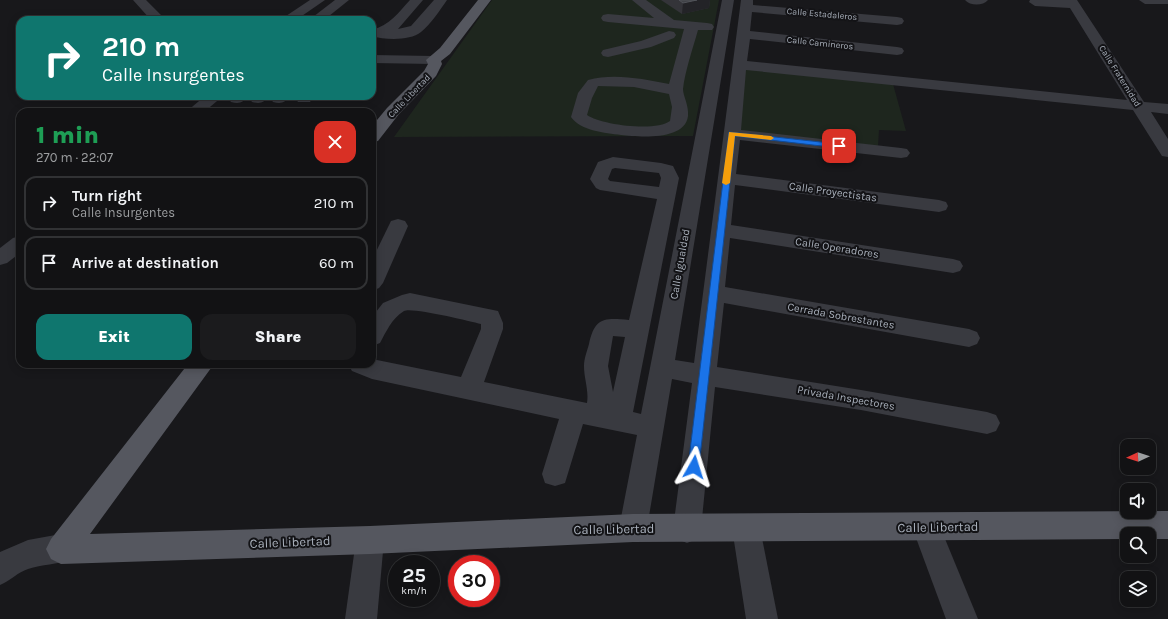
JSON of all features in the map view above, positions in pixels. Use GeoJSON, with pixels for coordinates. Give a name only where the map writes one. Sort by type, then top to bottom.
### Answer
{"type":"FeatureCollection","features":[{"type":"Feature","properties":{"kind":"main road","name":"Calle Libertad"},"geometry":{"type":"LineString","coordinates":[[376,132],[393,111],[431,73],[435,64],[433,60],[445,51],[484,0]]}},
{"type":"Feature","properties":{"kind":"main road"},"geometry":{"type":"LineString","coordinates":[[61,549],[199,368]]}},
{"type":"Feature","properties":{"kind":"main road","name":"Calle Libertad"},"geometry":{"type":"LineString","coordinates":[[61,549],[370,540],[633,528],[687,529],[1168,525]]}},
{"type":"Feature","properties":{"kind":"street"},"geometry":{"type":"LineString","coordinates":[[139,0],[154,16]]}},
{"type":"Feature","properties":{"kind":"street"},"geometry":{"type":"LineString","coordinates":[[293,16],[319,0]]}},
{"type":"Feature","properties":{"kind":"street"},"geometry":{"type":"LineString","coordinates":[[321,16],[343,0]]}},
{"type":"Feature","properties":{"kind":"street"},"geometry":{"type":"LineString","coordinates":[[377,34],[393,27],[417,0]]}},
{"type":"Feature","properties":{"kind":"street"},"geometry":{"type":"LineString","coordinates":[[377,34],[407,33],[416,29],[442,0]]}},
{"type":"Feature","properties":{"kind":"street"},"geometry":{"type":"LineString","coordinates":[[608,53],[646,44],[670,29],[651,9],[638,0]]}},
{"type":"Feature","properties":{"kind":"street"},"geometry":{"type":"LineString","coordinates":[[971,0],[982,0]]}},
{"type":"Feature","properties":{"kind":"street"},"geometry":{"type":"LineString","coordinates":[[1145,0],[1168,0]]}},
{"type":"Feature","properties":{"kind":"street"},"geometry":{"type":"LineString","coordinates":[[1035,2],[1073,3]]}},
{"type":"Feature","properties":{"kind":"street"},"geometry":{"type":"LineString","coordinates":[[687,529],[740,65],[743,32],[740,3]]}},
{"type":"Feature","properties":{"kind":"street","name":"Calle Estadaleros"},"geometry":{"type":"LineString","coordinates":[[740,3],[897,21]]}},
{"type":"Feature","properties":{"kind":"street","name":"Calle Igualdad"},"geometry":{"type":"LineString","coordinates":[[633,528],[723,28],[740,3]]}},
{"type":"Feature","properties":{"kind":"street","name":"Calle Fraternidad"},"geometry":{"type":"LineString","coordinates":[[1073,3],[1168,152]]}},
{"type":"Feature","properties":{"kind":"street"},"geometry":{"type":"LineString","coordinates":[[622,6],[651,9]]}},
{"type":"Feature","properties":{"kind":"street","name":"Calle Camineros"},"geometry":{"type":"LineString","coordinates":[[606,24],[690,31],[723,28],[743,32],[897,50]]}},
{"type":"Feature","properties":{"kind":"street"},"geometry":{"type":"LineString","coordinates":[[675,91],[639,84],[606,80],[598,82],[592,84],[589,89],[584,99],[579,117],[588,123],[596,125],[644,131],[661,130],[674,126],[680,118],[679,101],[675,91],[690,31]]}},
{"type":"Feature","properties":{"kind":"street"},"geometry":{"type":"LineString","coordinates":[[376,59],[433,60]]}},
{"type":"Feature","properties":{"kind":"street"},"geometry":{"type":"LineString","coordinates":[[740,65],[1168,109]]}},
{"type":"Feature","properties":{"kind":"street"},"geometry":{"type":"LineString","coordinates":[[199,108],[210,100]]}},
{"type":"Feature","properties":{"kind":"street"},"geometry":{"type":"LineString","coordinates":[[732,134],[901,153]]}},
{"type":"Feature","properties":{"kind":"street","name":"Calle Proyectistas"},"geometry":{"type":"LineString","coordinates":[[727,178],[939,206]]}},
{"type":"Feature","properties":{"kind":"street"},"geometry":{"type":"LineString","coordinates":[[609,418],[638,330],[667,194]]}},
{"type":"Feature","properties":{"kind":"street"},"geometry":{"type":"LineString","coordinates":[[376,274],[398,226]]}},
{"type":"Feature","properties":{"kind":"street","name":"Calle Operadores"},"geometry":{"type":"LineString","coordinates":[[721,230],[953,266]]}},
{"type":"Feature","properties":{"kind":"street"},"geometry":{"type":"LineString","coordinates":[[0,258],[16,246]]}},
{"type":"Feature","properties":{"kind":"street","name":"Cerrada Sobrestantes"},"geometry":{"type":"LineString","coordinates":[[714,293],[969,338]]}},
{"type":"Feature","properties":{"kind":"street"},"geometry":{"type":"LineString","coordinates":[[376,330],[389,309],[402,302],[410,302],[490,317],[492,329],[469,389]]}},
{"type":"Feature","properties":{"kind":"street"},"geometry":{"type":"LineString","coordinates":[[609,418],[601,394],[596,366],[603,331],[609,328],[638,330]]}},
{"type":"Feature","properties":{"kind":"street"},"geometry":{"type":"LineString","coordinates":[[370,368],[651,427]]}},
{"type":"Feature","properties":{"kind":"street","name":"Privada Inspectores"},"geometry":{"type":"LineString","coordinates":[[661,368],[987,423]]}},
{"type":"Feature","properties":{"kind":"street"},"geometry":{"type":"LineString","coordinates":[[555,474],[574,410]]}},
{"type":"Feature","properties":{"kind":"street"},"geometry":{"type":"LineString","coordinates":[[926,527],[962,619]]}},
{"type":"Feature","properties":{"kind":"street"},"geometry":{"type":"LineString","coordinates":[[746,528],[762,619]]}},
{"type":"Feature","properties":{"kind":"street"},"geometry":{"type":"LineString","coordinates":[[360,619],[370,540]]}},
{"type":"Feature","properties":{"kind":"street","name":"Calle Libertad"},"geometry":{"type":"LineString","coordinates":[[0,570],[11,562],[28,554],[61,549]]}},
{"type":"Feature","properties":{"kind":"shaded area"},"geometry":{"type":"Polygon","coordinates":[[[492,0],[719,0],[693,136],[394,137],[492,0]]]}},
{"type":"Feature","properties":{"kind":"shaded area"},"geometry":{"type":"Polygon","coordinates":[[[740,66],[893,84],[906,131],[879,130],[878,146],[732,130],[740,66]]]}},
{"type":"Feature","properties":{"kind":"building"},"geometry":{"type":"Polygon","coordinates":[[[679,0],[697,0],[683,3],[679,0]]]}},
{"type":"Feature","properties":{"kind":"slow traffic"},"geometry":{"type":"LineString","coordinates":[[726,183],[732,134],[771,138]]}},
{"type":"Feature","properties":{"kind":"route"},"geometry":{"type":"LineString","coordinates":[[694,467],[732,134],[839,146]]}}]}
